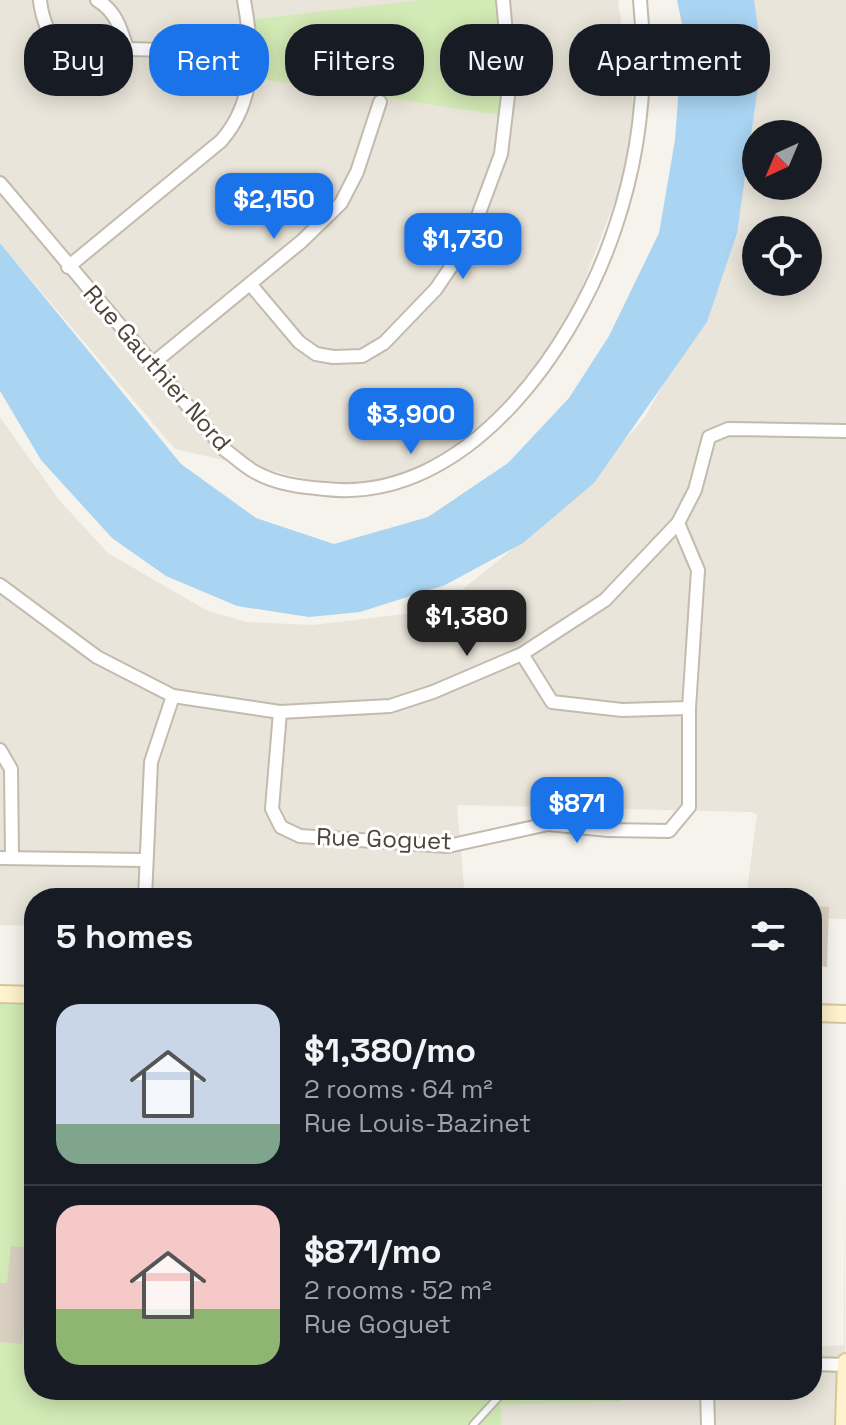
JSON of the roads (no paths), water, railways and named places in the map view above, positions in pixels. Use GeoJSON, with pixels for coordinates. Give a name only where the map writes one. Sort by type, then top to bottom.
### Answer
{"type":"FeatureCollection","features":[{"type":"Feature","properties":{"kind":"street"},"geometry":{"type":"LineString","coordinates":[[40,0],[44,24]]}},
{"type":"Feature","properties":{"kind":"street"},"geometry":{"type":"LineString","coordinates":[[97,0],[105,5],[119,24]]}},
{"type":"Feature","properties":{"kind":"street"},"geometry":{"type":"LineString","coordinates":[[244,0],[247,24]]}},
{"type":"Feature","properties":{"kind":"street"},"geometry":{"type":"LineString","coordinates":[[251,285],[299,342],[316,354],[333,357],[362,356],[384,343],[436,289],[469,240],[501,154],[510,79],[503,0]]}},
{"type":"Feature","properties":{"kind":"street","name":"Rue Gauthier Nord"},"geometry":{"type":"LineString","coordinates":[[0,183],[225,450],[256,473],[292,486],[333,490],[383,486],[455,455],[491,429],[560,344],[599,271],[615,229],[638,141],[642,90],[640,0]]}},
{"type":"Feature","properties":{"kind":"street"},"geometry":{"type":"LineString","coordinates":[[68,267],[221,141],[235,125],[245,96]]}},
{"type":"Feature","properties":{"kind":"street"},"geometry":{"type":"LineString","coordinates":[[151,365],[251,285],[341,203],[357,172],[380,102]]}},
{"type":"Feature","properties":{"kind":"street"},"geometry":{"type":"LineString","coordinates":[[0,585],[97,657],[173,696],[280,712],[390,706],[433,692],[522,654],[605,600],[678,523],[695,490],[709,437],[728,429],[846,431]]}},
{"type":"Feature","properties":{"kind":"street","name":"Rue Goguet"},"geometry":{"type":"LineString","coordinates":[[280,712],[272,809],[281,827],[300,836],[448,846],[548,824],[608,830],[669,831],[689,807],[689,708],[698,570],[678,523]]}},
{"type":"Feature","properties":{"kind":"street"},"geometry":{"type":"LineString","coordinates":[[522,654],[552,702],[622,710],[689,708]]}},
{"type":"Feature","properties":{"kind":"street"},"geometry":{"type":"LineString","coordinates":[[145,888],[151,762],[173,696]]}},
{"type":"Feature","properties":{"kind":"street"},"geometry":{"type":"LineString","coordinates":[[0,750],[11,769],[6,858],[145,860]]}},
{"type":"Feature","properties":{"kind":"street"},"geometry":{"type":"LineString","coordinates":[[0,994],[24,995]]}},
{"type":"Feature","properties":{"kind":"street"},"geometry":{"type":"LineString","coordinates":[[822,1013],[846,1014]]}},
{"type":"Feature","properties":{"kind":"street"},"geometry":{"type":"LineString","coordinates":[[822,1364],[846,1363],[844,1425]]}},
{"type":"Feature","properties":{"kind":"street"},"geometry":{"type":"LineString","coordinates":[[707,1400],[708,1425]]}},
{"type":"Feature","properties":{"kind":"lane"},"geometry":{"type":"LineString","coordinates":[[473,1425],[496,1400]]}},
{"type":"Feature","properties":{"kind":"water"},"geometry":{"type":"Polygon","coordinates":[[[677,0],[754,0],[757,24],[682,24],[677,0]]]}},
{"type":"Feature","properties":{"kind":"water"},"geometry":{"type":"Polygon","coordinates":[[[678,96],[757,96],[753,120],[742,120],[742,198],[737,233],[707,322],[594,483],[523,543],[445,585],[360,612],[309,617],[237,606],[166,576],[112,538],[41,460],[0,391],[0,243],[181,464],[256,518],[334,544],[428,517],[508,463],[569,398],[609,336],[659,233],[675,140],[678,96]]]}}]}
